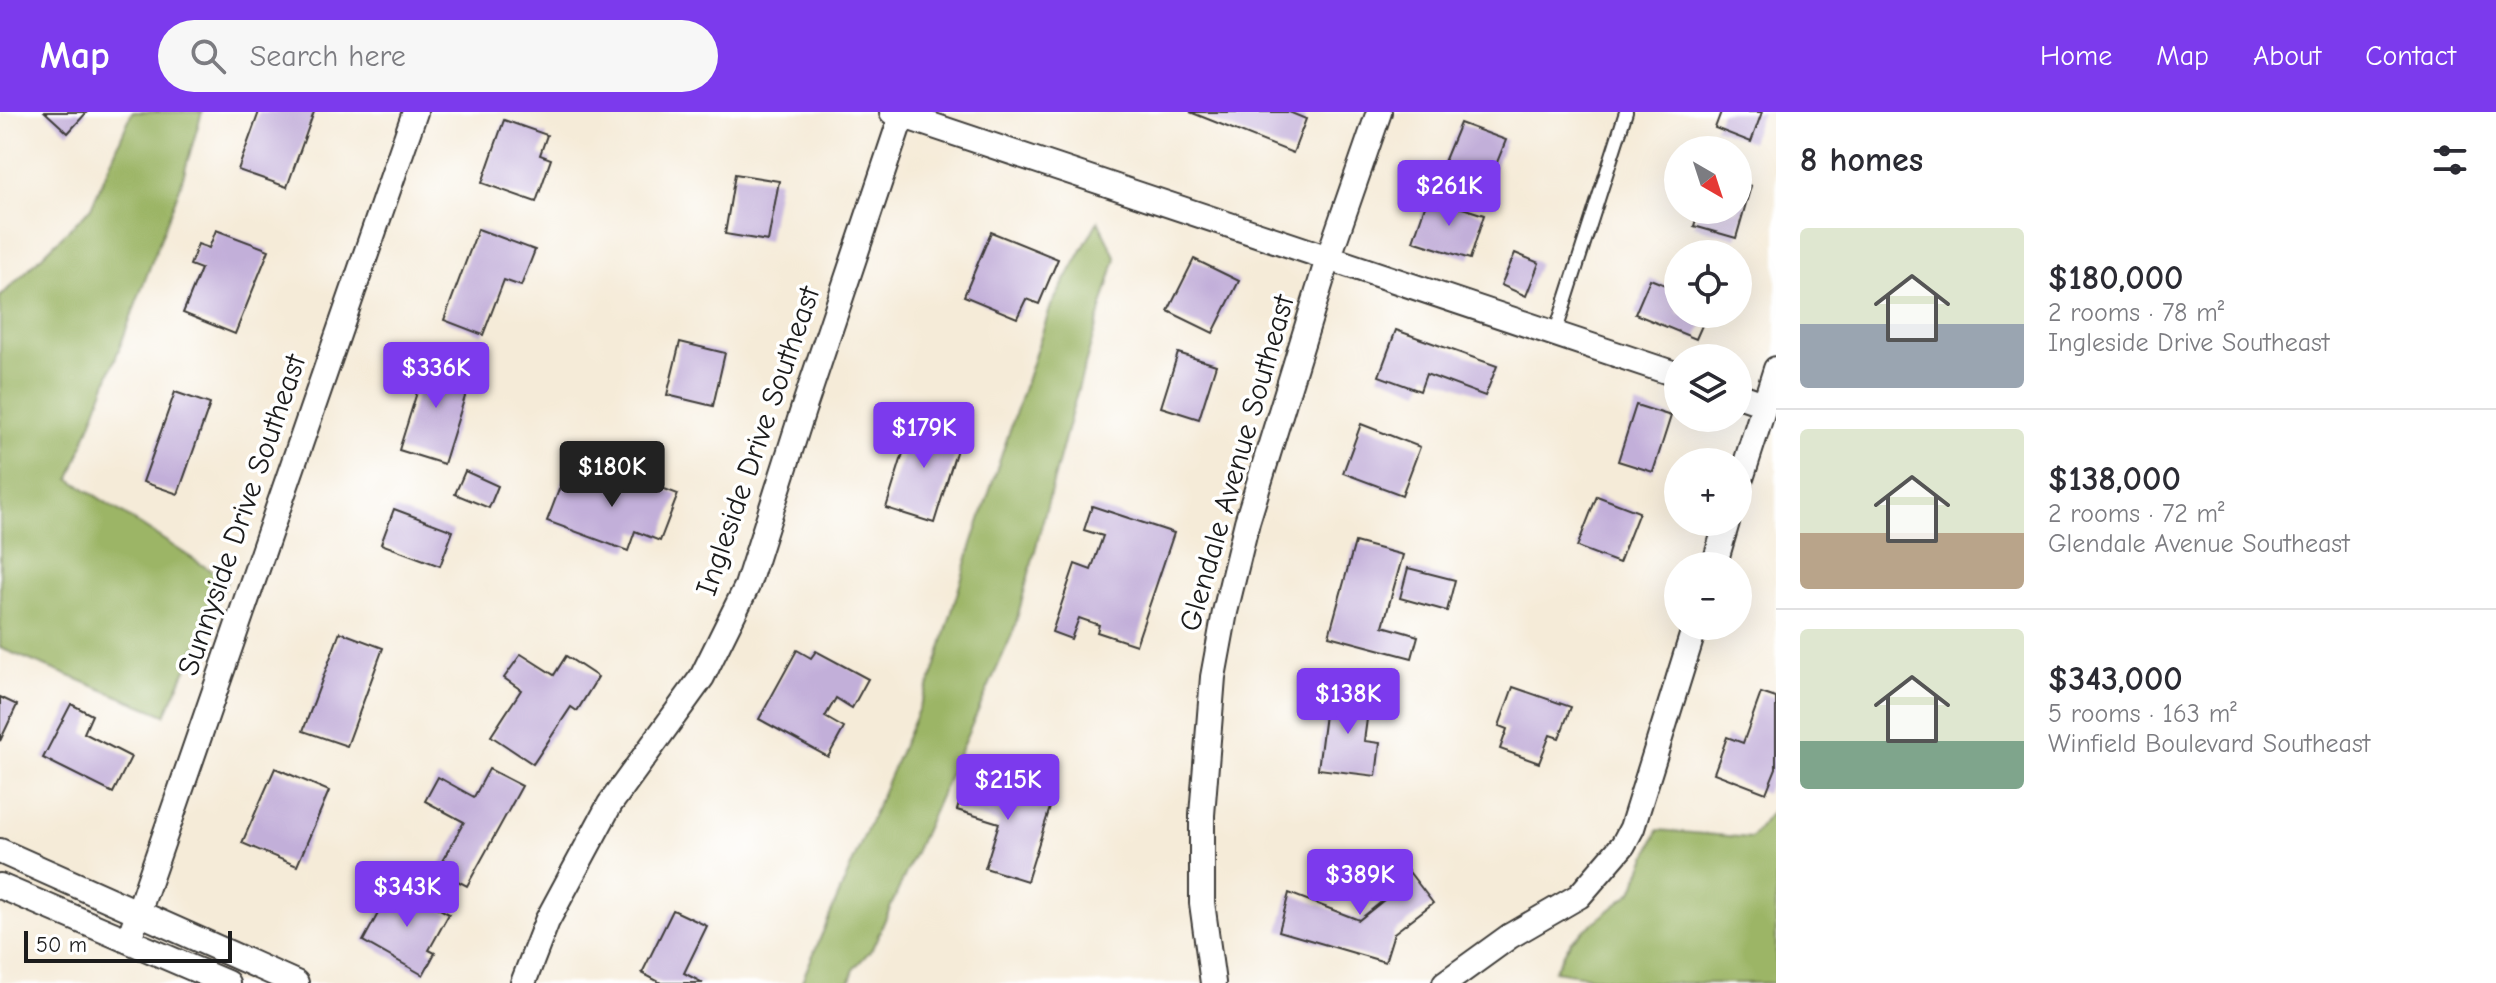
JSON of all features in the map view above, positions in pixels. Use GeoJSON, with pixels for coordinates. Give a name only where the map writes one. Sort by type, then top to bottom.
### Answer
{"type":"FeatureCollection","features":[{"type":"Feature","properties":{"kind":"street","name":"Sunnyside Drive Southeast"},"geometry":{"type":"LineString","coordinates":[[129,939],[415,112]]}},
{"type":"Feature","properties":{"kind":"street","name":"Glendale Avenue Southeast"},"geometry":{"type":"LineString","coordinates":[[1213,983],[1202,903],[1202,815],[1213,677],[1225,612],[1247,522],[1328,259],[1379,112]]}},
{"type":"Feature","properties":{"kind":"street"},"geometry":{"type":"LineString","coordinates":[[899,113],[1664,370]]}},
{"type":"Feature","properties":{"kind":"street","name":"Ingleside Drive Southeast"},"geometry":{"type":"LineString","coordinates":[[523,983],[547,921],[610,804],[702,677],[747,586],[899,113]]}},
{"type":"Feature","properties":{"kind":"street"},"geometry":{"type":"LineString","coordinates":[[1750,448],[1776,369]]}},
{"type":"Feature","properties":{"kind":"street"},"geometry":{"type":"LineString","coordinates":[[1752,400],[1764,404]]}},
{"type":"Feature","properties":{"kind":"street"},"geometry":{"type":"LineString","coordinates":[[1445,983],[1510,936],[1579,896],[1623,845],[1632,828],[1691,640]]}},
{"type":"Feature","properties":{"kind":"street"},"geometry":{"type":"LineString","coordinates":[[0,851],[296,983]]}},
{"type":"Feature","properties":{"kind":"street"},"geometry":{"type":"LineString","coordinates":[[0,886],[227,983]]}},
{"type":"Feature","properties":{"kind":"lane"},"geometry":{"type":"LineString","coordinates":[[1555,334],[1626,112]]}},
{"type":"Feature","properties":{"kind":"green space"},"geometry":{"type":"Polygon","coordinates":[[[132,112],[202,112],[180,187],[70,479],[227,581],[165,715],[0,648],[0,297],[91,208],[132,112]]]}},
{"type":"Feature","properties":{"kind":"green space"},"geometry":{"type":"Polygon","coordinates":[[[1098,221],[1116,258],[1014,630],[872,949],[855,967],[849,983],[801,983],[933,675],[972,544],[1051,306],[1098,221]]]}},
{"type":"Feature","properties":{"kind":"green space"},"geometry":{"type":"Polygon","coordinates":[[[1776,806],[1776,983],[1631,983],[1554,971],[1571,941],[1632,892],[1658,830],[1751,838],[1776,806]]]}},
{"type":"Feature","properties":{"kind":"building"},"geometry":{"type":"Polygon","coordinates":[[[45,112],[87,112],[68,133],[45,112]]]}},
{"type":"Feature","properties":{"kind":"building"},"geometry":{"type":"Polygon","coordinates":[[[259,112],[314,112],[287,187],[238,170],[259,112]]]}},
{"type":"Feature","properties":{"kind":"building"},"geometry":{"type":"Polygon","coordinates":[[[1190,112],[1289,112],[1306,119],[1293,153],[1190,112]]]}},
{"type":"Feature","properties":{"kind":"building"},"geometry":{"type":"Polygon","coordinates":[[[1721,112],[1762,112],[1752,139],[1752,136],[1736,136],[1715,128],[1721,112]]]}},
{"type":"Feature","properties":{"kind":"building"},"geometry":{"type":"Polygon","coordinates":[[[504,120],[547,135],[540,155],[551,159],[536,202],[482,183],[504,120]]]}},
{"type":"Feature","properties":{"kind":"building"},"geometry":{"type":"Polygon","coordinates":[[[1460,123],[1506,140],[1483,197],[1437,179],[1460,123]]]}},
{"type":"Feature","properties":{"kind":"building"},"geometry":{"type":"Polygon","coordinates":[[[735,174],[779,181],[768,241],[725,234],[735,174]]]}},
{"type":"Feature","properties":{"kind":"building"},"geometry":{"type":"Polygon","coordinates":[[[1428,197],[1484,215],[1470,259],[1413,241],[1428,197]]]}},
{"type":"Feature","properties":{"kind":"building"},"geometry":{"type":"Polygon","coordinates":[[[1695,224],[1740,224],[1736,238],[1695,224]]]}},
{"type":"Feature","properties":{"kind":"building"},"geometry":{"type":"Polygon","coordinates":[[[478,229],[535,250],[521,286],[504,280],[483,335],[444,320],[478,229]]]}},
{"type":"Feature","properties":{"kind":"building"},"geometry":{"type":"Polygon","coordinates":[[[216,230],[269,250],[235,334],[183,313],[201,269],[190,265],[198,244],[209,248],[216,230]]]}},
{"type":"Feature","properties":{"kind":"building"},"geometry":{"type":"Polygon","coordinates":[[[991,232],[1058,259],[1039,304],[1026,299],[1017,318],[964,296],[991,232]]]}},
{"type":"Feature","properties":{"kind":"building"},"geometry":{"type":"Polygon","coordinates":[[[1515,253],[1539,263],[1526,296],[1501,285],[1515,253]]]}},
{"type":"Feature","properties":{"kind":"building"},"geometry":{"type":"Polygon","coordinates":[[[1194,259],[1239,281],[1213,333],[1168,311],[1194,259]]]}},
{"type":"Feature","properties":{"kind":"building"},"geometry":{"type":"Polygon","coordinates":[[[1650,279],[1664,284],[1664,326],[1635,314],[1650,279]]]}},
{"type":"Feature","properties":{"kind":"building"},"geometry":{"type":"Polygon","coordinates":[[[1669,328],[1701,328],[1696,339],[1669,328]]]}},
{"type":"Feature","properties":{"kind":"building"},"geometry":{"type":"Polygon","coordinates":[[[1396,330],[1497,366],[1485,396],[1426,374],[1420,391],[1379,376],[1396,330]]]}},
{"type":"Feature","properties":{"kind":"building"},"geometry":{"type":"Polygon","coordinates":[[[680,342],[725,353],[713,406],[667,395],[680,342]]]}},
{"type":"Feature","properties":{"kind":"building"},"geometry":{"type":"Polygon","coordinates":[[[1178,353],[1216,365],[1199,419],[1161,407],[1178,353]]]}},
{"type":"Feature","properties":{"kind":"building"},"geometry":{"type":"Polygon","coordinates":[[[428,357],[473,371],[444,464],[399,450],[428,357]]]}},
{"type":"Feature","properties":{"kind":"building"},"geometry":{"type":"Polygon","coordinates":[[[175,392],[210,404],[178,494],[143,482],[175,392]]]}},
{"type":"Feature","properties":{"kind":"building"},"geometry":{"type":"Polygon","coordinates":[[[1636,405],[1664,414],[1666,432],[1653,472],[1618,461],[1636,405]]]}},
{"type":"Feature","properties":{"kind":"building"},"geometry":{"type":"Polygon","coordinates":[[[914,418],[962,433],[934,523],[886,508],[914,418]]]}},
{"type":"Feature","properties":{"kind":"building"},"geometry":{"type":"Polygon","coordinates":[[[1361,424],[1420,447],[1402,495],[1343,473],[1361,424]]]}},
{"type":"Feature","properties":{"kind":"building"},"geometry":{"type":"Polygon","coordinates":[[[465,471],[498,486],[489,508],[455,494],[465,471]]]}},
{"type":"Feature","properties":{"kind":"building"},"geometry":{"type":"Polygon","coordinates":[[[599,471],[636,485],[638,479],[678,494],[660,541],[635,531],[628,551],[547,521],[565,474],[594,485],[599,471]]]}},
{"type":"Feature","properties":{"kind":"building"},"geometry":{"type":"Polygon","coordinates":[[[1597,496],[1639,512],[1619,563],[1577,547],[1597,496]]]}},
{"type":"Feature","properties":{"kind":"building"},"geometry":{"type":"Polygon","coordinates":[[[1092,506],[1174,533],[1136,645],[1097,632],[1099,625],[1079,618],[1071,639],[1052,632],[1075,564],[1091,570],[1103,536],[1084,530],[1092,506]]]}},
{"type":"Feature","properties":{"kind":"building"},"geometry":{"type":"Polygon","coordinates":[[[394,509],[453,531],[440,566],[381,544],[394,509]]]}},
{"type":"Feature","properties":{"kind":"building"},"geometry":{"type":"Polygon","coordinates":[[[1355,542],[1403,555],[1383,626],[1418,636],[1412,658],[1329,636],[1355,542]]]}},
{"type":"Feature","properties":{"kind":"building"},"geometry":{"type":"Polygon","coordinates":[[[1408,568],[1455,580],[1447,611],[1400,598],[1408,568]]]}},
{"type":"Feature","properties":{"kind":"building"},"geometry":{"type":"Polygon","coordinates":[[[340,632],[383,648],[347,746],[303,731],[340,632]]]}},
{"type":"Feature","properties":{"kind":"building"},"geometry":{"type":"Polygon","coordinates":[[[797,650],[811,658],[816,651],[868,679],[852,708],[836,698],[825,717],[844,728],[828,757],[759,719],[797,650]]]}},
{"type":"Feature","properties":{"kind":"building"},"geometry":{"type":"Polygon","coordinates":[[[521,654],[554,675],[566,656],[598,677],[577,711],[571,707],[533,764],[491,736],[521,690],[504,678],[521,654]]]}},
{"type":"Feature","properties":{"kind":"building"},"geometry":{"type":"Polygon","coordinates":[[[1513,687],[1571,707],[1559,738],[1550,735],[1539,763],[1500,749],[1507,729],[1499,726],[1513,687]]]}},
{"type":"Feature","properties":{"kind":"building"},"geometry":{"type":"Polygon","coordinates":[[[1328,691],[1370,697],[1364,741],[1380,743],[1376,776],[1318,769],[1328,691]]]}},
{"type":"Feature","properties":{"kind":"building"},"geometry":{"type":"Polygon","coordinates":[[[1761,693],[1776,698],[1776,768],[1766,793],[1714,773],[1727,737],[1743,743],[1761,693]]]}},
{"type":"Feature","properties":{"kind":"building"},"geometry":{"type":"Polygon","coordinates":[[[0,697],[17,705],[0,741],[0,697]]]}},
{"type":"Feature","properties":{"kind":"building"},"geometry":{"type":"Polygon","coordinates":[[[71,704],[92,715],[84,733],[131,757],[113,793],[43,758],[71,704]]]}},
{"type":"Feature","properties":{"kind":"building"},"geometry":{"type":"Polygon","coordinates":[[[275,768],[329,791],[297,866],[242,843],[275,768]]]}},
{"type":"Feature","properties":{"kind":"building"},"geometry":{"type":"Polygon","coordinates":[[[489,769],[522,786],[467,886],[437,870],[464,822],[425,801],[438,777],[474,797],[489,769]]]}},
{"type":"Feature","properties":{"kind":"building"},"geometry":{"type":"Polygon","coordinates":[[[969,773],[1053,798],[1027,881],[985,868],[999,823],[957,810],[969,773]]]}},
{"type":"Feature","properties":{"kind":"building"},"geometry":{"type":"Polygon","coordinates":[[[1400,860],[1433,903],[1394,933],[1385,962],[1279,931],[1289,893],[1359,920],[1390,895],[1376,877],[1400,860]]]}},
{"type":"Feature","properties":{"kind":"building"},"geometry":{"type":"Polygon","coordinates":[[[394,884],[449,914],[429,950],[435,953],[423,975],[363,941],[394,884]]]}},
{"type":"Feature","properties":{"kind":"building"},"geometry":{"type":"Polygon","coordinates":[[[673,910],[707,926],[684,973],[703,983],[661,983],[642,973],[673,910]]]}}]}
